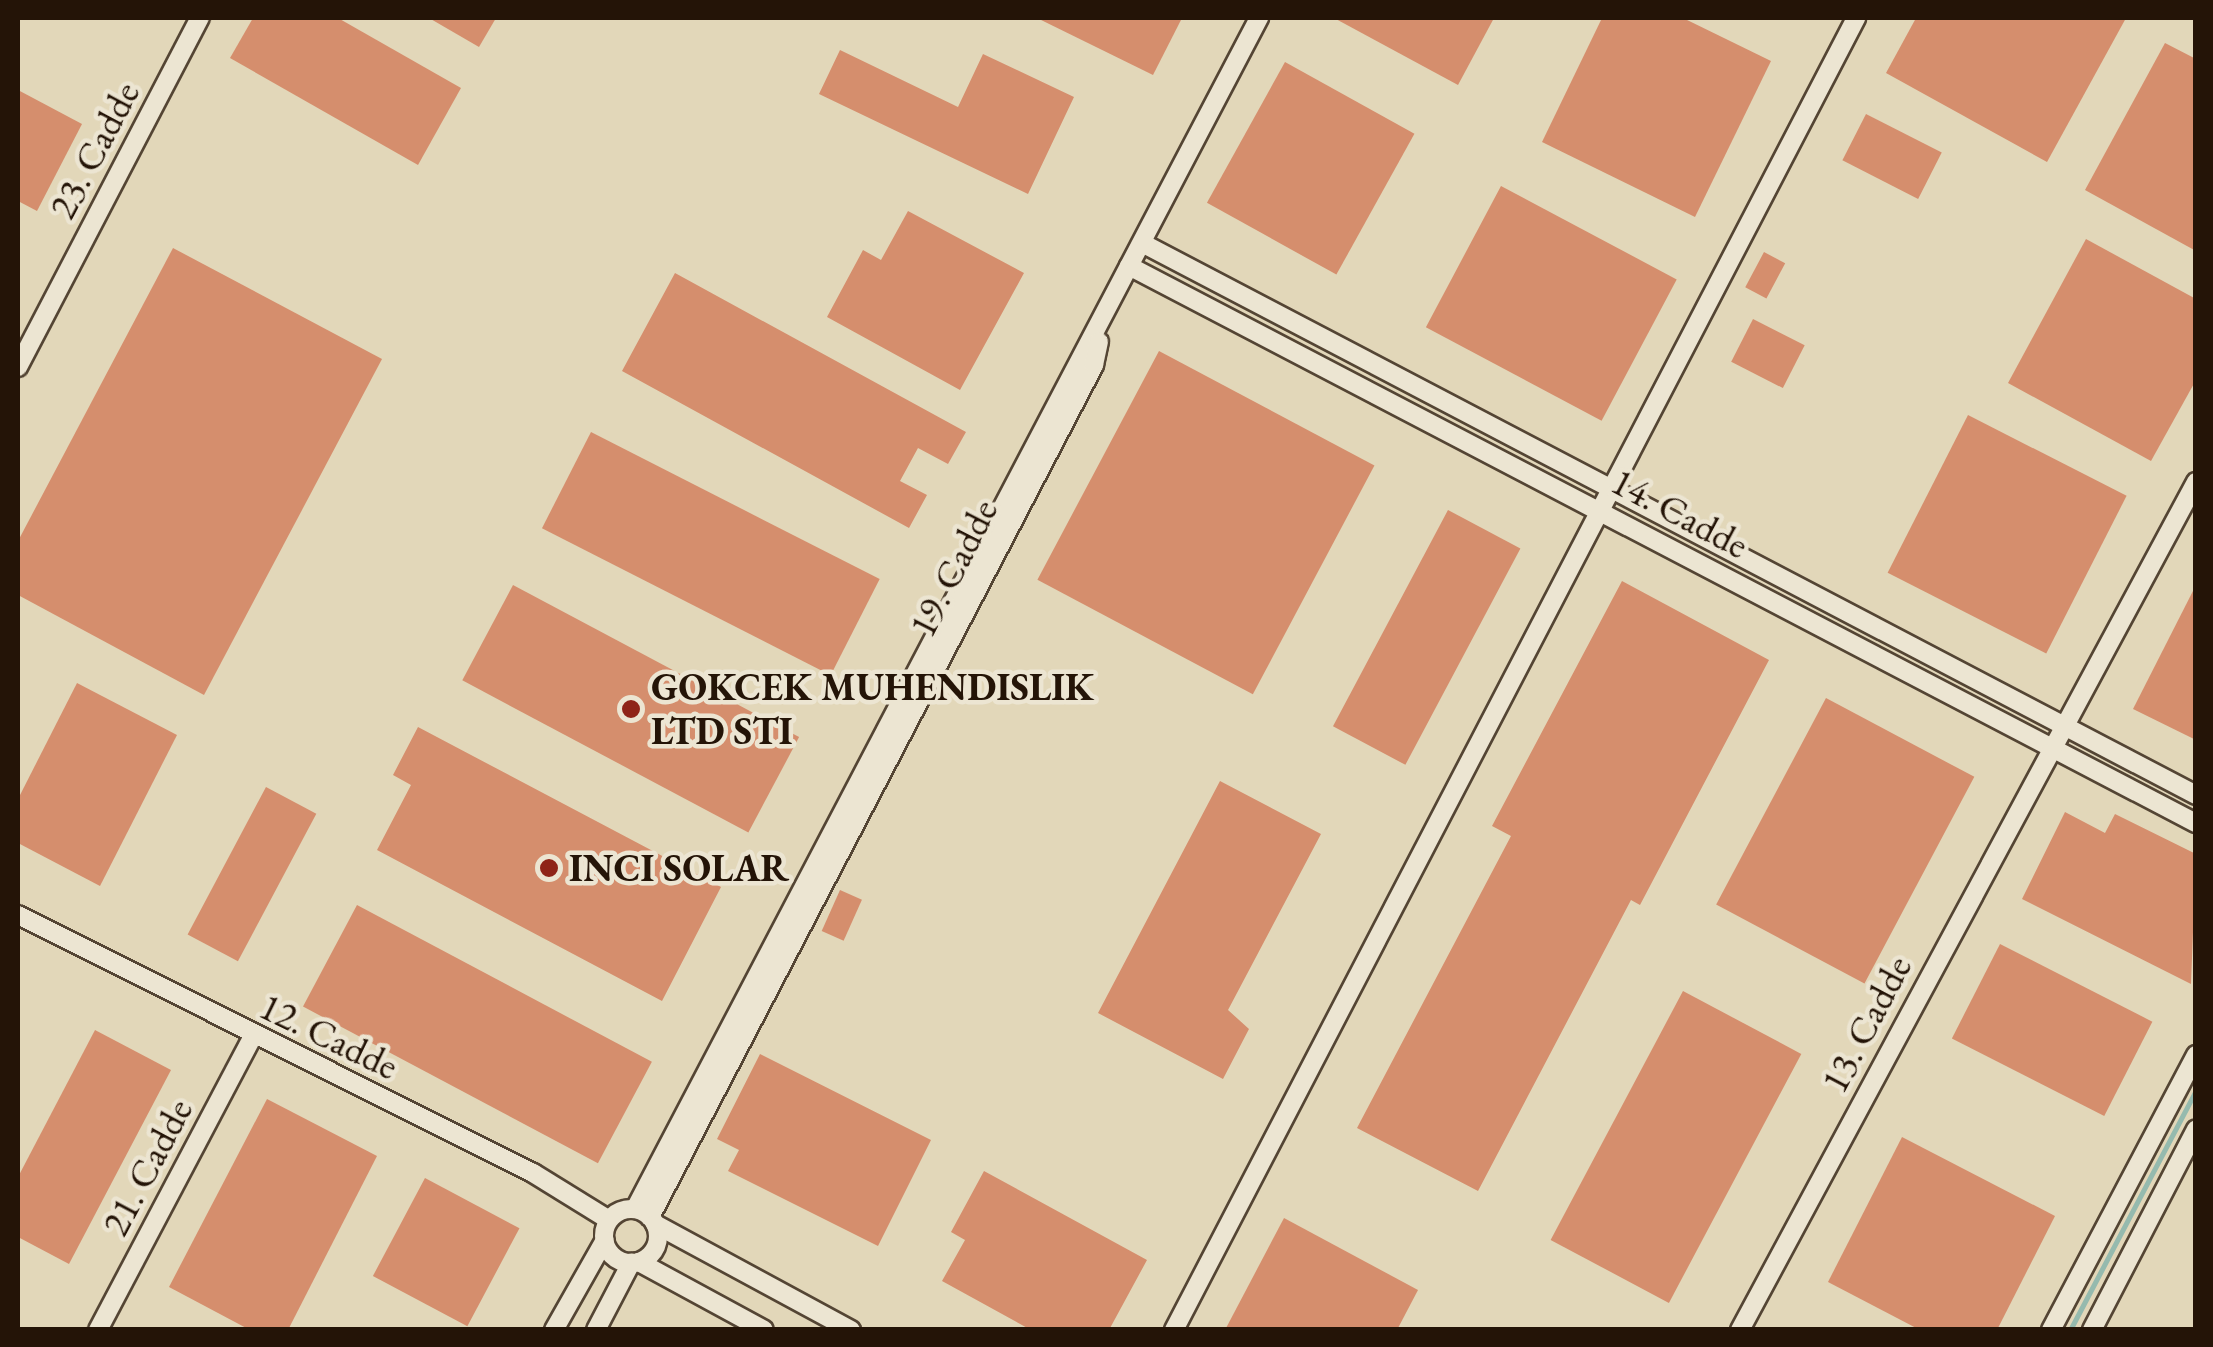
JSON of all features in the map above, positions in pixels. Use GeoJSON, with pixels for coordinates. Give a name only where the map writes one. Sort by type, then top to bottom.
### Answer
{"type":"FeatureCollection","features":[{"type":"Feature","properties":{"kind":"lane","name":"23. Cadde"},"geometry":{"type":"LineString","coordinates":[[18,367],[200,18]]}},
{"type":"Feature","properties":{"kind":"lane","name":"19. Cadde"},"geometry":{"type":"LineString","coordinates":[[647,1217],[1094,365],[1104,317],[1259,18]]}},
{"type":"Feature","properties":{"kind":"lane"},"geometry":{"type":"LineString","coordinates":[[1174,1330],[1856,18]]}},
{"type":"Feature","properties":{"kind":"lane"},"geometry":{"type":"LineString","coordinates":[[1142,243],[2061,729],[2196,795]]}},
{"type":"Feature","properties":{"kind":"lane","name":"14. Cadde"},"geometry":{"type":"LineString","coordinates":[[1130,266],[1601,507],[2049,750],[2196,823]]}},
{"type":"Feature","properties":{"kind":"lane","name":"13. Cadde"},"geometry":{"type":"LineString","coordinates":[[1740,1330],[2196,482]]}},
{"type":"Feature","properties":{"kind":"lane","name":"12. Cadde"},"geometry":{"type":"LineString","coordinates":[[18,915],[532,1172],[609,1220]]}},
{"type":"Feature","properties":{"kind":"lane","name":"21. Cadde"},"geometry":{"type":"LineString","coordinates":[[98,1330],[254,1036]]}},
{"type":"Feature","properties":{"kind":"lane"},"geometry":{"type":"LineString","coordinates":[[2050,1330],[2196,1056]]}},
{"type":"Feature","properties":{"kind":"lane"},"geometry":{"type":"LineString","coordinates":[[2092,1330],[2196,1128]]}},
{"type":"Feature","properties":{"kind":"lane"},"geometry":{"type":"LineString","coordinates":[[596,1330],[635,1262],[656,1247],[647,1217]]}},
{"type":"Feature","properties":{"kind":"lane"},"geometry":{"type":"LineString","coordinates":[[554,1330],[604,1240],[609,1220],[647,1217],[851,1330]]}},
{"type":"Feature","properties":{"kind":"lane"},"geometry":{"type":"LineString","coordinates":[[604,1240],[617,1259],[635,1262],[764,1330]]}},
{"type":"Feature","properties":{"kind":"building"},"geometry":{"type":"Polygon","coordinates":[[[253,18],[338,18],[461,88],[418,165],[230,58],[253,18]]]}},
{"type":"Feature","properties":{"kind":"building"},"geometry":{"type":"Polygon","coordinates":[[[429,18],[496,18],[479,47],[429,18]]]}},
{"type":"Feature","properties":{"kind":"building"},"geometry":{"type":"Polygon","coordinates":[[[1037,18],[1182,18],[1153,75],[1037,18]]]}},
{"type":"Feature","properties":{"kind":"building"},"geometry":{"type":"Polygon","coordinates":[[[1334,18],[1494,18],[1458,85],[1334,18]]]}},
{"type":"Feature","properties":{"kind":"building"},"geometry":{"type":"Polygon","coordinates":[[[1602,18],[1683,18],[1771,61],[1695,217],[1542,142],[1602,18]]]}},
{"type":"Feature","properties":{"kind":"building"},"geometry":{"type":"Polygon","coordinates":[[[1916,18],[2126,18],[2047,162],[1886,73],[1916,18]]]}},
{"type":"Feature","properties":{"kind":"building"},"geometry":{"type":"Polygon","coordinates":[[[2165,43],[2196,59],[2196,251],[2085,190],[2165,43]]]}},
{"type":"Feature","properties":{"kind":"building"},"geometry":{"type":"Polygon","coordinates":[[[840,50],[958,107],[983,54],[1074,97],[1028,194],[819,94],[840,50]]]}},
{"type":"Feature","properties":{"kind":"building"},"geometry":{"type":"Polygon","coordinates":[[[1285,62],[1414,134],[1336,275],[1207,203],[1285,62]]]}},
{"type":"Feature","properties":{"kind":"building"},"geometry":{"type":"Polygon","coordinates":[[[18,90],[82,124],[37,211],[18,201],[18,90]]]}},
{"type":"Feature","properties":{"kind":"building"},"geometry":{"type":"Polygon","coordinates":[[[1866,114],[1942,153],[1918,199],[1842,160],[1866,114]]]}},
{"type":"Feature","properties":{"kind":"building"},"geometry":{"type":"Polygon","coordinates":[[[1501,186],[1677,279],[1602,421],[1426,327],[1501,186]]]}},
{"type":"Feature","properties":{"kind":"building"},"geometry":{"type":"Polygon","coordinates":[[[908,211],[1024,273],[960,390],[827,317],[863,250],[881,260],[908,211]]]}},
{"type":"Feature","properties":{"kind":"building"},"geometry":{"type":"Polygon","coordinates":[[[2086,239],[2196,299],[2196,380],[2151,461],[2008,383],[2086,239]]]}},
{"type":"Feature","properties":{"kind":"building"},"geometry":{"type":"Polygon","coordinates":[[[173,248],[382,359],[204,695],[18,595],[18,541],[173,248]]]}},
{"type":"Feature","properties":{"kind":"building"},"geometry":{"type":"Polygon","coordinates":[[[1764,252],[1785,263],[1766,299],[1745,287],[1764,252]]]}},
{"type":"Feature","properties":{"kind":"building"},"geometry":{"type":"Polygon","coordinates":[[[675,273],[966,432],[948,464],[918,448],[900,481],[927,495],[909,528],[622,371],[675,273]]]}},
{"type":"Feature","properties":{"kind":"building"},"geometry":{"type":"Polygon","coordinates":[[[1753,319],[1805,345],[1783,388],[1731,362],[1753,319]]]}},
{"type":"Feature","properties":{"kind":"building"},"geometry":{"type":"Polygon","coordinates":[[[1159,351],[1374,466],[1253,694],[1037,580],[1159,351]]]}},
{"type":"Feature","properties":{"kind":"building"},"geometry":{"type":"Polygon","coordinates":[[[1968,415],[2127,496],[2046,654],[1888,573],[1968,415]]]}},
{"type":"Feature","properties":{"kind":"building"},"geometry":{"type":"Polygon","coordinates":[[[591,432],[880,579],[831,675],[542,528],[591,432]]]}},
{"type":"Feature","properties":{"kind":"building"},"geometry":{"type":"Polygon","coordinates":[[[1448,510],[1520,548],[1405,765],[1333,726],[1448,510]]]}},
{"type":"Feature","properties":{"kind":"building"},"geometry":{"type":"Polygon","coordinates":[[[1622,581],[1769,660],[1640,905],[1631,900],[1478,1191],[1357,1128],[1511,836],[1492,826],[1622,581]]]}},
{"type":"Feature","properties":{"kind":"building","name":"GOKCEK MUHENDISLIK LTD STI"},"geometry":{"type":"Polygon","coordinates":[[[513,585],[799,737],[748,832],[462,680],[513,585]]]}},
{"type":"Feature","properties":{"kind":"building"},"geometry":{"type":"Polygon","coordinates":[[[2196,585],[2196,740],[2133,709],[2196,585]]]}},
{"type":"Feature","properties":{"kind":"building"},"geometry":{"type":"Polygon","coordinates":[[[77,683],[177,735],[100,886],[18,843],[18,799],[77,683]]]}},
{"type":"Feature","properties":{"kind":"building"},"geometry":{"type":"Polygon","coordinates":[[[1826,698],[1974,777],[1864,983],[1716,905],[1826,698]]]}},
{"type":"Feature","properties":{"kind":"building","name":"INCI SOLAR"},"geometry":{"type":"Polygon","coordinates":[[[418,727],[721,887],[662,1001],[377,850],[411,785],[393,775],[418,727]]]}},
{"type":"Feature","properties":{"kind":"building"},"geometry":{"type":"Polygon","coordinates":[[[1220,781],[1321,834],[1228,1010],[1249,1029],[1223,1079],[1098,1013],[1220,781]]]}},
{"type":"Feature","properties":{"kind":"building"},"geometry":{"type":"Polygon","coordinates":[[[266,787],[316,814],[238,961],[188,934],[266,787]]]}},
{"type":"Feature","properties":{"kind":"building"},"geometry":{"type":"Polygon","coordinates":[[[2065,812],[2105,833],[2115,814],[2196,854],[2191,984],[2022,899],[2065,812]]]}},
{"type":"Feature","properties":{"kind":"building"},"geometry":{"type":"Polygon","coordinates":[[[840,890],[862,900],[844,941],[822,931],[840,890]]]}},
{"type":"Feature","properties":{"kind":"building"},"geometry":{"type":"Polygon","coordinates":[[[357,905],[652,1062],[598,1163],[303,1007],[357,905]]]}},
{"type":"Feature","properties":{"kind":"building"},"geometry":{"type":"Polygon","coordinates":[[[2000,944],[2152,1022],[2104,1116],[1952,1038],[2000,944]]]}},
{"type":"Feature","properties":{"kind":"building"},"geometry":{"type":"Polygon","coordinates":[[[1683,991],[1801,1054],[1669,1303],[1551,1240],[1683,991]]]}},
{"type":"Feature","properties":{"kind":"building"},"geometry":{"type":"Polygon","coordinates":[[[95,1030],[171,1070],[69,1264],[18,1237],[18,1177],[95,1030]]]}},
{"type":"Feature","properties":{"kind":"building"},"geometry":{"type":"Polygon","coordinates":[[[760,1054],[931,1140],[878,1246],[728,1171],[739,1150],[717,1139],[760,1054]]]}},
{"type":"Feature","properties":{"kind":"building"},"geometry":{"type":"Polygon","coordinates":[[[267,1099],[377,1156],[288,1330],[250,1330],[169,1287],[267,1099]]]}},
{"type":"Feature","properties":{"kind":"building"},"geometry":{"type":"Polygon","coordinates":[[[1902,1137],[2055,1216],[1997,1330],[1920,1330],[1828,1282],[1902,1137]]]}},
{"type":"Feature","properties":{"kind":"building"},"geometry":{"type":"Polygon","coordinates":[[[984,1171],[1147,1260],[1109,1330],[1031,1330],[942,1281],[965,1240],[951,1232],[984,1171]]]}},
{"type":"Feature","properties":{"kind":"building"},"geometry":{"type":"Polygon","coordinates":[[[425,1178],[519,1228],[467,1326],[373,1276],[425,1178]]]}},
{"type":"Feature","properties":{"kind":"building"},"geometry":{"type":"Polygon","coordinates":[[[1284,1218],[1418,1290],[1397,1330],[1225,1330],[1284,1218]]]}},
{"type":"Feature","properties":{"kind":"waterway"},"geometry":{"type":"LineString","coordinates":[[2070,1330],[2196,1090]]}},
{"type":"Feature","properties":{"kind":"place","name":"GOKCEK MUHENDISLIK LTD STI"},"geometry":{"type":"Point","coordinates":[631,709]}},
{"type":"Feature","properties":{"kind":"place","name":"INCI SOLAR"},"geometry":{"type":"Point","coordinates":[549,868]}}]}
